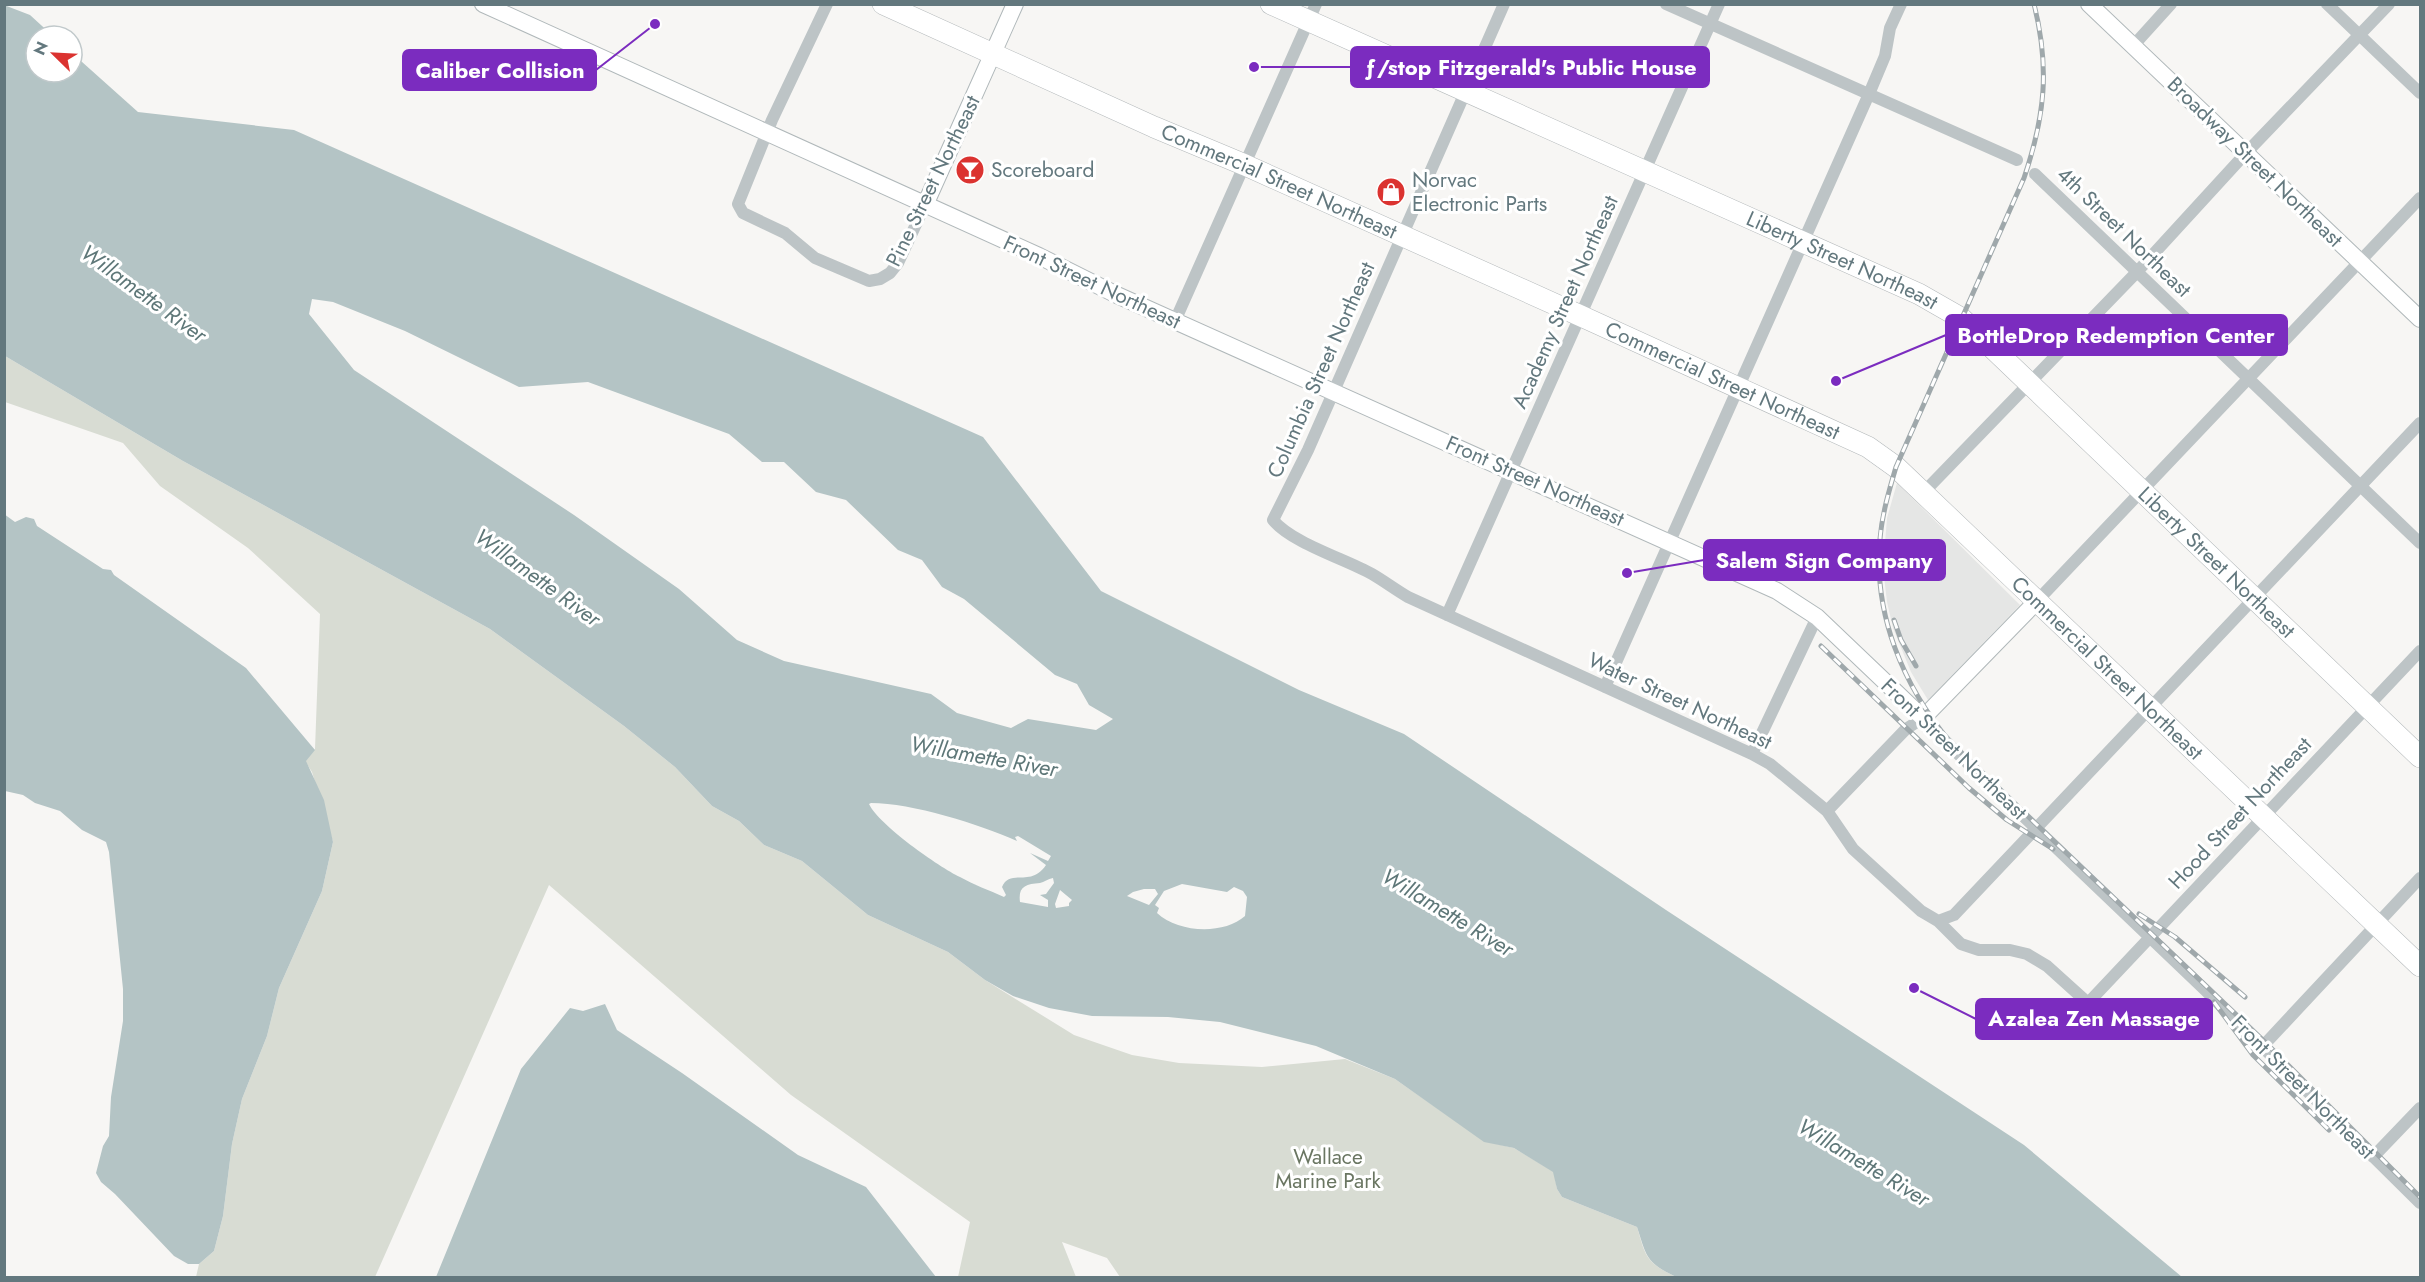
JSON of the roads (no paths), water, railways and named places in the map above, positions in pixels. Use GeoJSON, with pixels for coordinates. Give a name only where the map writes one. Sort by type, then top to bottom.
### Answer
{"type":"FeatureCollection","features":[{"type":"Feature","properties":{"kind":"highway","name":"Commercial Street Northeast"},"geometry":{"type":"LineString","coordinates":[[883,4],[1859,441],[1886,458],[2421,966]]}},
{"type":"Feature","properties":{"kind":"highway","name":"Liberty Street Northeast"},"geometry":{"type":"LineString","coordinates":[[1271,4],[1312,13],[1466,92],[1951,311],[2029,382],[2421,757]]}},
{"type":"Feature","properties":{"kind":"street","name":"Front Street Northeast"},"geometry":{"type":"LineString","coordinates":[[483,4],[1174,321],[1778,591],[1817,617],[2263,1046],[2373,1158],[2421,1203]]}},
{"type":"Feature","properties":{"kind":"street"},"geometry":{"type":"LineString","coordinates":[[767,134],[827,4]]}},
{"type":"Feature","properties":{"kind":"street","name":"Pine Street Northeast"},"geometry":{"type":"LineString","coordinates":[[767,134],[738,204],[743,213],[785,233],[815,258],[869,281],[880,279],[890,273],[898,263],[1015,4]]}},
{"type":"Feature","properties":{"kind":"street","name":"Columbia Street Northeast"},"geometry":{"type":"LineString","coordinates":[[1273,520],[1334,392],[1504,4]]}},
{"type":"Feature","properties":{"kind":"street"},"geometry":{"type":"LineString","coordinates":[[1666,4],[2017,159]]}},
{"type":"Feature","properties":{"kind":"street","name":"Academy Street Northeast"},"geometry":{"type":"LineString","coordinates":[[1447,615],[1719,4]]}},
{"type":"Feature","properties":{"kind":"street"},"geometry":{"type":"LineString","coordinates":[[1605,687],[1869,94],[1885,56],[1890,28],[1901,4]]}},
{"type":"Feature","properties":{"kind":"street","name":"Broadway Street Northeast"},"geometry":{"type":"LineString","coordinates":[[2089,4],[2421,319]]}},
{"type":"Feature","properties":{"kind":"street"},"geometry":{"type":"LineString","coordinates":[[2133,46],[2171,4]]}},
{"type":"Feature","properties":{"kind":"street"},"geometry":{"type":"LineString","coordinates":[[2327,4],[2421,93]]}},
{"type":"Feature","properties":{"kind":"street"},"geometry":{"type":"LineString","coordinates":[[1923,493],[2136,273],[2246,153],[2389,4]]}},
{"type":"Feature","properties":{"kind":"street"},"geometry":{"type":"LineString","coordinates":[[1174,321],[1312,13]]}},
{"type":"Feature","properties":{"kind":"street","name":"4th Street Northeast"},"geometry":{"type":"LineString","coordinates":[[2035,174],[2421,543]]}},
{"type":"Feature","properties":{"kind":"street"},"geometry":{"type":"LineString","coordinates":[[1827,811],[1906,729],[1923,718],[2037,601],[2421,198]]}},
{"type":"Feature","properties":{"kind":"street"},"geometry":{"type":"LineString","coordinates":[[1938,921],[1954,915],[2421,423]]}},
{"type":"Feature","properties":{"kind":"street","name":"Water Street Northeast"},"geometry":{"type":"LineString","coordinates":[[1273,520],[1299,539],[1373,575],[1408,597],[1770,764],[1827,811],[1853,849],[1921,911],[1938,921],[1954,938],[1972,949],[2010,950],[2033,957],[2088,1003]]}},
{"type":"Feature","properties":{"kind":"street"},"geometry":{"type":"LineString","coordinates":[[1752,754],[1817,617]]}},
{"type":"Feature","properties":{"kind":"street","name":"Hood Street Northeast"},"geometry":{"type":"LineString","coordinates":[[2088,1003],[2421,651]]}},
{"type":"Feature","properties":{"kind":"street"},"geometry":{"type":"LineString","coordinates":[[2263,1046],[2421,878]]}},
{"type":"Feature","properties":{"kind":"street"},"geometry":{"type":"LineString","coordinates":[[2373,1158],[2421,1108]]}},
{"type":"Feature","properties":{"kind":"water","name":"Willamette River"},"geometry":{"type":"Polygon","coordinates":[[[4,5],[30,15],[40,24],[24,24],[24,84],[84,84],[84,64],[138,112],[294,130],[983,437],[1101,591],[1299,690],[1404,734],[1666,910],[2024,1145],[2182,1277],[1676,1277],[1649,1258],[1637,1227],[1562,1197],[1557,1189],[1553,1172],[1514,1148],[1484,1142],[1395,1079],[1316,1046],[1220,1022],[1168,1017],[1092,1016],[1049,1008],[1013,996],[985,980],[948,952],[868,915],[802,861],[764,845],[739,821],[712,806],[675,767],[624,726],[490,629],[183,461],[5,356],[4,5]],[[312,299],[309,314],[354,370],[574,515],[679,589],[737,640],[784,661],[931,694],[957,713],[1011,728],[1028,719],[1096,730],[1113,719],[1089,705],[1077,684],[1055,675],[964,599],[942,587],[922,560],[898,550],[846,500],[816,492],[784,462],[762,462],[729,434],[588,382],[519,387],[405,331],[333,302],[312,299]],[[869,804],[884,823],[910,845],[950,872],[1004,897],[1006,895],[1002,887],[1006,882],[1010,879],[1034,875],[1046,865],[1030,853],[1048,861],[1051,856],[1018,836],[1015,837],[1017,841],[984,828],[925,811],[887,804],[869,804]],[[1053,878],[1024,887],[1020,893],[1020,902],[1048,907],[1048,900],[1040,895],[1046,894],[1054,883],[1053,878]],[[1182,884],[1164,891],[1155,905],[1159,908],[1157,913],[1177,925],[1213,929],[1236,922],[1245,916],[1247,897],[1243,891],[1234,887],[1227,892],[1182,884]],[[1144,889],[1127,896],[1149,905],[1158,894],[1155,889],[1144,889]],[[1060,890],[1055,904],[1056,908],[1069,906],[1072,900],[1060,890]]]}},
{"type":"Feature","properties":{"kind":"water"},"geometry":{"type":"Polygon","coordinates":[[[4,514],[15,522],[26,517],[34,519],[37,526],[103,569],[111,570],[114,575],[246,668],[315,750],[306,761],[324,800],[333,842],[322,891],[279,988],[267,1036],[242,1099],[232,1144],[223,1216],[214,1251],[199,1264],[188,1264],[174,1256],[101,1182],[96,1173],[103,1146],[109,1136],[111,1097],[123,1021],[123,989],[109,852],[106,842],[82,830],[60,811],[35,803],[23,795],[5,791],[4,514]]]}},
{"type":"Feature","properties":{"kind":"water"},"geometry":{"type":"Polygon","coordinates":[[[605,1004],[617,1030],[798,1155],[866,1187],[936,1277],[436,1277],[521,1069],[570,1008],[583,1011],[605,1004]]]}},
{"type":"Feature","properties":{"kind":"railway"},"geometry":{"type":"LineString","coordinates":[[2034,4],[2042,49],[2043,92],[2041,113],[2031,155],[2024,178],[1896,467],[1884,512],[1880,539],[1881,594],[1895,648],[1919,698],[1951,743],[2266,1043],[2420,1197]]}},
{"type":"Feature","properties":{"kind":"railway"},"geometry":{"type":"LineString","coordinates":[[1894,620],[1901,640],[1916,666]]}},
{"type":"Feature","properties":{"kind":"railway"},"geometry":{"type":"LineString","coordinates":[[1821,646],[1969,788],[2007,820],[2053,849]]}},
{"type":"Feature","properties":{"kind":"railway"},"geometry":{"type":"LineString","coordinates":[[2139,914],[2175,937],[2245,997]]}},
{"type":"Feature","properties":{"kind":"railway"},"geometry":{"type":"LineString","coordinates":[[2214,1002],[2253,1055],[2329,1130]]}},
{"type":"Feature","properties":{"kind":"place","name":"Caliber Collision"},"geometry":{"type":"Point","coordinates":[655,24]}},
{"type":"Feature","properties":{"kind":"place","name":"ƒ/stop Fitzgerald's Public House"},"geometry":{"type":"Point","coordinates":[1254,67]}},
{"type":"Feature","properties":{"kind":"place","name":"Scoreboard"},"geometry":{"type":"Point","coordinates":[970,170]}},
{"type":"Feature","properties":{"kind":"place","name":"Norvac Electronic Parts"},"geometry":{"type":"Point","coordinates":[1391,192]}},
{"type":"Feature","properties":{"kind":"place","name":"BottleDrop Redemption Center"},"geometry":{"type":"Point","coordinates":[1836,381]}},
{"type":"Feature","properties":{"kind":"place","name":"Salem Sign Company"},"geometry":{"type":"Point","coordinates":[1627,573]}},
{"type":"Feature","properties":{"kind":"place","name":"Azalea Zen Massage"},"geometry":{"type":"Point","coordinates":[1914,988]}},
{"type":"Feature","properties":{"kind":"park label","name":"Wallace Marine Park"},"geometry":{"type":"Point","coordinates":[1328,1169]}}]}
